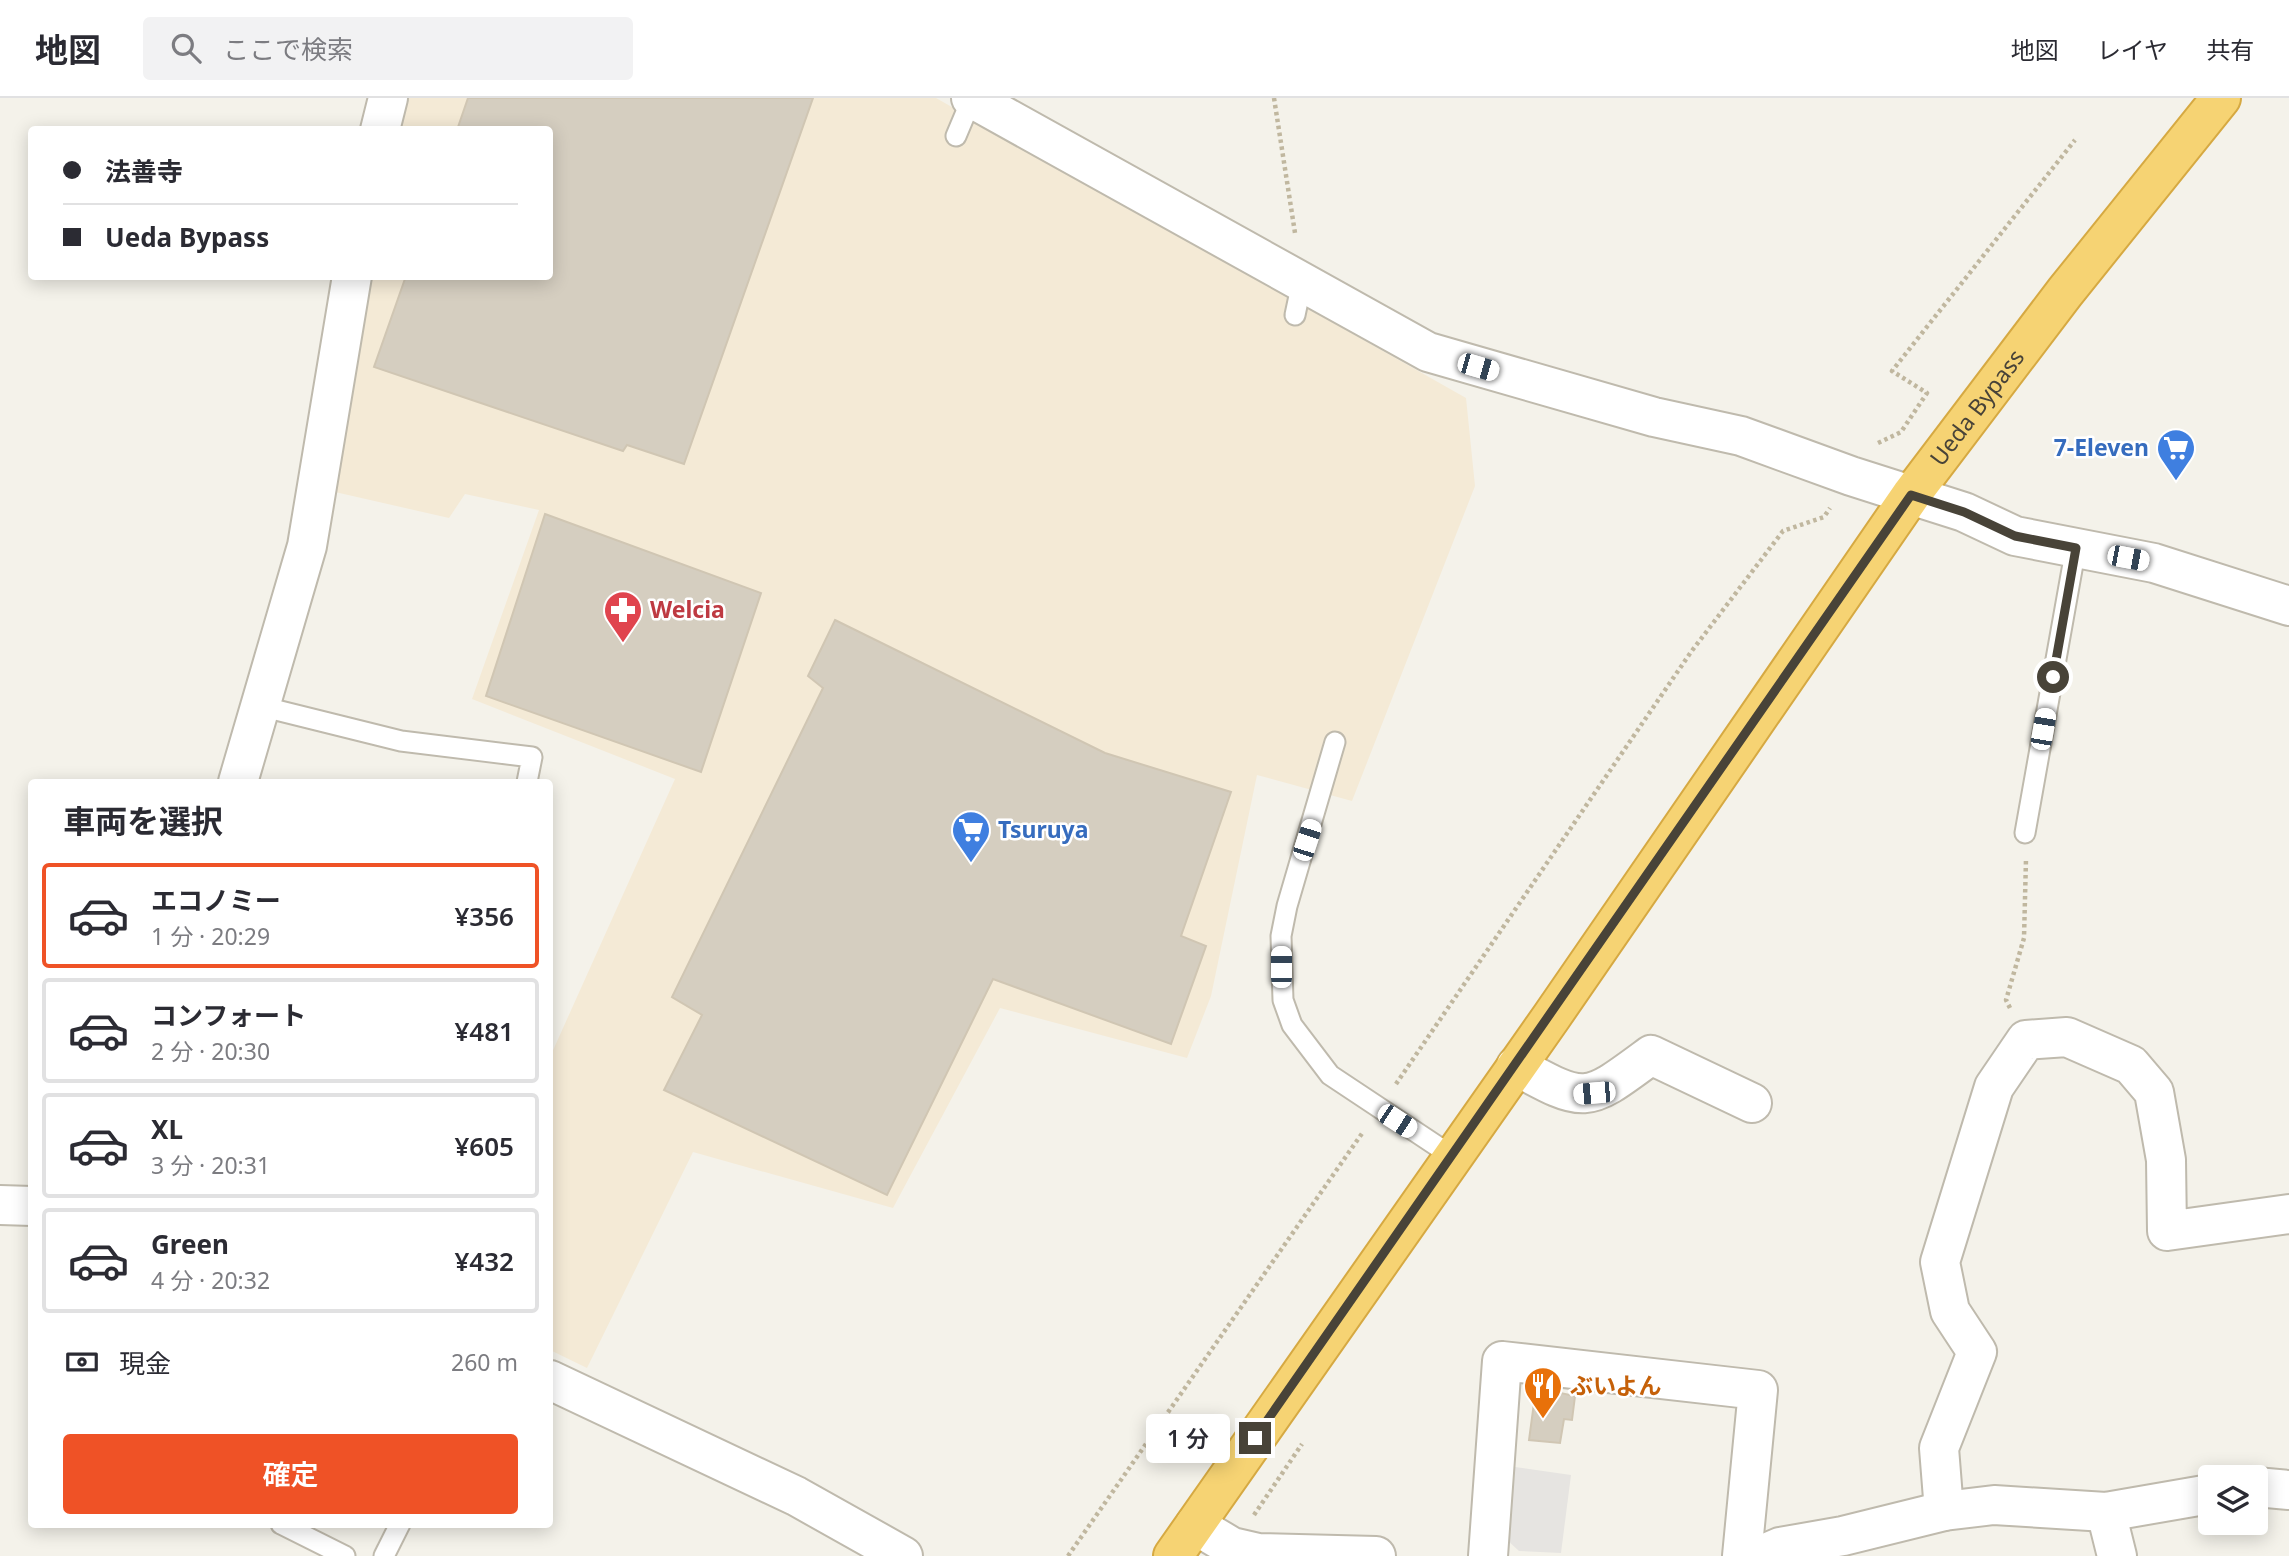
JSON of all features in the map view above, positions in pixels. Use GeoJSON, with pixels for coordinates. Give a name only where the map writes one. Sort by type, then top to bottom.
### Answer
{"type":"FeatureCollection","features":[{"type":"Feature","properties":{"kind":"highway","name":"Ueda Bypass"},"geometry":{"type":"LineString","coordinates":[[1172,1556],[1516,1066],[1911,495],[2065,292],[2221,98]]}},
{"type":"Feature","properties":{"kind":"street"},"geometry":{"type":"LineString","coordinates":[[381,126],[388,98]]}},
{"type":"Feature","properties":{"kind":"street"},"geometry":{"type":"LineString","coordinates":[[971,98],[1299,299],[1428,352],[1654,417],[1741,436],[1851,477],[1964,512],[2015,536],[2154,563],[2289,606]]}},
{"type":"Feature","properties":{"kind":"street"},"geometry":{"type":"LineString","coordinates":[[239,779],[307,546],[351,280]]}},
{"type":"Feature","properties":{"kind":"street"},"geometry":{"type":"LineString","coordinates":[[1944,1511],[1939,1448],[1977,1352],[1950,1311],[1940,1262],[1994,1087],[2026,1040],[2067,1037],[2131,1065],[2154,1092],[2166,1160],[2167,1231],[2289,1214]]}},
{"type":"Feature","properties":{"kind":"street"},"geometry":{"type":"LineString","coordinates":[[1516,1066],[1573,1095],[1594,1093],[1651,1055],[1752,1103]]}},
{"type":"Feature","properties":{"kind":"street"},"geometry":{"type":"LineString","coordinates":[[0,1205],[28,1206]]}},
{"type":"Feature","properties":{"kind":"street"},"geometry":{"type":"LineString","coordinates":[[1488,1556],[1502,1360],[1758,1390],[1742,1556]]}},
{"type":"Feature","properties":{"kind":"street"},"geometry":{"type":"LineString","coordinates":[[553,1381],[796,1496],[903,1556]]}},
{"type":"Feature","properties":{"kind":"street"},"geometry":{"type":"LineString","coordinates":[[2268,1488],[2289,1490]]}},
{"type":"Feature","properties":{"kind":"street"},"geometry":{"type":"LineString","coordinates":[[1759,1556],[1780,1547],[1841,1546],[1944,1511],[1994,1505],[2106,1512],[2198,1496]]}},
{"type":"Feature","properties":{"kind":"street"},"geometry":{"type":"LineString","coordinates":[[2106,1512],[2118,1556]]}},
{"type":"Feature","properties":{"kind":"street"},"geometry":{"type":"LineString","coordinates":[[1195,1525],[1232,1547],[1258,1553],[1376,1556]]}},
{"type":"Feature","properties":{"kind":"lane"},"geometry":{"type":"LineString","coordinates":[[956,136],[971,98]]}},
{"type":"Feature","properties":{"kind":"lane"},"geometry":{"type":"LineString","coordinates":[[2025,833],[2076,548]]}},
{"type":"Feature","properties":{"kind":"lane"},"geometry":{"type":"LineString","coordinates":[[260,706],[401,741],[532,757],[528,779]]}},
{"type":"Feature","properties":{"kind":"lane"},"geometry":{"type":"LineString","coordinates":[[1335,741],[1287,906],[1281,936],[1283,1000],[1292,1025],[1324,1067],[1379,1109],[1452,1156]]}},
{"type":"Feature","properties":{"kind":"lane"},"geometry":{"type":"LineString","coordinates":[[289,1528],[345,1556]]}},
{"type":"Feature","properties":{"kind":"lane"},"geometry":{"type":"LineString","coordinates":[[384,1556],[398,1528]]}},
{"type":"Feature","properties":{"kind":"path"},"geometry":{"type":"LineString","coordinates":[[1274,98],[1299,299]]}},
{"type":"Feature","properties":{"kind":"path"},"geometry":{"type":"LineString","coordinates":[[1068,1556],[1379,1109],[1691,652],[1783,531],[1824,517],[1872,444],[1885,443],[1901,432],[1927,393],[1892,371],[2075,139]]}},
{"type":"Feature","properties":{"kind":"path"},"geometry":{"type":"LineString","coordinates":[[2025,833],[2024,938],[2006,1000],[2026,1040]]}},
{"type":"Feature","properties":{"kind":"shaded area"},"geometry":{"type":"Polygon","coordinates":[[[404,98],[936,98],[1466,398],[1475,486],[1352,801],[1257,775],[1211,996],[1187,1058],[1000,1008],[893,1208],[693,1152],[587,1368],[553,1351],[553,1050],[675,779],[472,699],[539,510],[465,494],[449,518],[335,492],[368,280],[553,280],[553,126],[393,126],[404,98]]]}},
{"type":"Feature","properties":{"kind":"shaded area"},"geometry":{"type":"Polygon","coordinates":[[[1515,1467],[1571,1475],[1561,1553],[1519,1551],[1506,1539],[1515,1467]]]}},
{"type":"Feature","properties":{"kind":"building"},"geometry":{"type":"Polygon","coordinates":[[[468,98],[813,98],[684,464],[627,445],[623,451],[374,367],[405,280],[553,280],[553,126],[458,126],[468,98]]]}},
{"type":"Feature","properties":{"kind":"building","name":"Welcia"},"geometry":{"type":"Polygon","coordinates":[[[545,514],[761,593],[701,772],[486,696],[545,514]]]}},
{"type":"Feature","properties":{"kind":"building","name":"Tsuruya"},"geometry":{"type":"Polygon","coordinates":[[[835,620],[1105,753],[1231,792],[1181,936],[1206,946],[1171,1044],[993,979],[887,1195],[664,1090],[702,1015],[672,997],[823,688],[808,676],[835,620]]]}},
{"type":"Feature","properties":{"kind":"building"},"geometry":{"type":"Polygon","coordinates":[[[1536,1388],[1575,1396],[1572,1420],[1564,1419],[1560,1443],[1529,1440],[1536,1388]]]}},
{"type":"Feature","properties":{"kind":"place","name":"7-Eleven"},"geometry":{"type":"Point","coordinates":[2176,482]}},
{"type":"Feature","properties":{"kind":"place","name":"Welcia"},"geometry":{"type":"Point","coordinates":[623,644]}},
{"type":"Feature","properties":{"kind":"place","name":"Tsuruya"},"geometry":{"type":"Point","coordinates":[971,864]}},
{"type":"Feature","properties":{"kind":"place","name":"ぶいよん"},"geometry":{"type":"Point","coordinates":[1543,1420]}},
{"type":"Feature","properties":{"kind":"route"},"geometry":{"type":"LineString","coordinates":[[1255,1438],[1567,994],[1911,495],[1964,512],[2015,536],[2076,548],[2053,677]]}}]}
